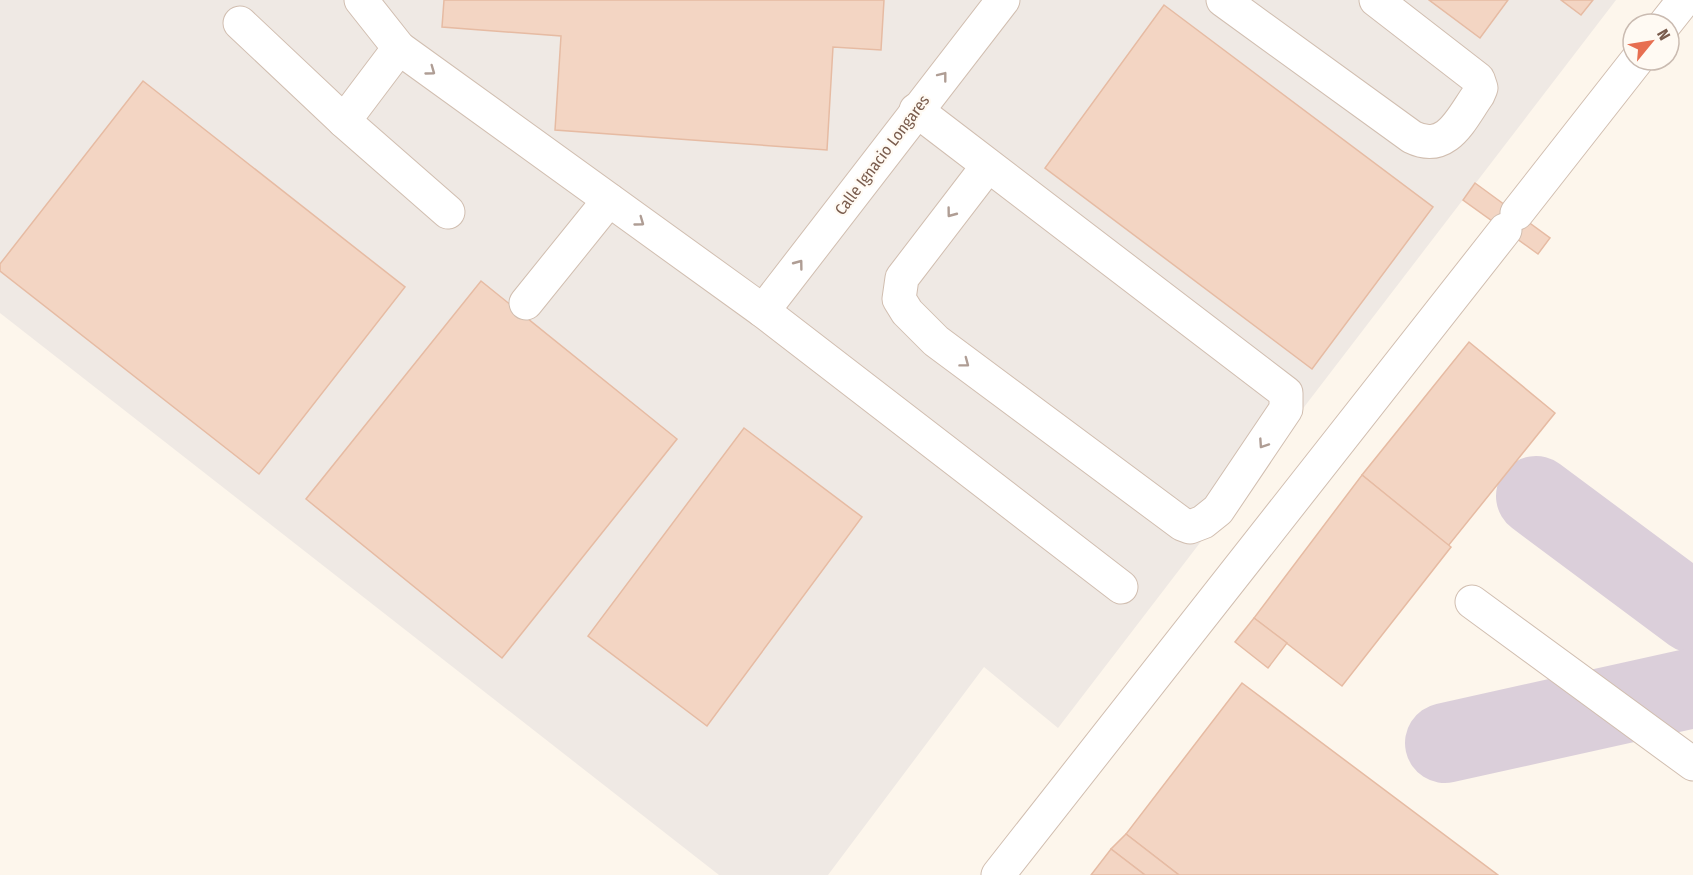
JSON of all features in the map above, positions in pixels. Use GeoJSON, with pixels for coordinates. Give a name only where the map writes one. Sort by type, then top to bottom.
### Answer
{"type":"FeatureCollection","features":[{"type":"Feature","properties":{"kind":"lane"},"geometry":{"type":"LineString","coordinates":[[361,0],[399,48],[763,311],[1121,587]]}},
{"type":"Feature","properties":{"kind":"lane","name":"Calle Ignacio Longares"},"geometry":{"type":"LineString","coordinates":[[763,311],[1003,0]]}},
{"type":"Feature","properties":{"kind":"lane"},"geometry":{"type":"LineString","coordinates":[[1223,0],[1412,137],[1424,143],[1437,142],[1453,132],[1478,95],[1480,88],[1478,79],[1376,0]]}},
{"type":"Feature","properties":{"kind":"lane"},"geometry":{"type":"LineString","coordinates":[[1674,12],[1684,0]]}},
{"type":"Feature","properties":{"kind":"lane"},"geometry":{"type":"LineString","coordinates":[[240,23],[344,121],[448,212]]}},
{"type":"Feature","properties":{"kind":"lane"},"geometry":{"type":"LineString","coordinates":[[344,121],[399,48]]}},
{"type":"Feature","properties":{"kind":"lane"},"geometry":{"type":"LineString","coordinates":[[998,875],[1628,72]]}},
{"type":"Feature","properties":{"kind":"lane"},"geometry":{"type":"LineString","coordinates":[[916,110],[987,167],[1286,393],[1286,409],[1218,510],[1203,522],[1190,527],[1182,524],[1146,498],[936,341],[907,312],[899,299],[902,278],[987,167]]}},
{"type":"Feature","properties":{"kind":"lane"},"geometry":{"type":"LineString","coordinates":[[526,303],[609,200]]}},
{"type":"Feature","properties":{"kind":"lane"},"geometry":{"type":"LineString","coordinates":[[1472,602],[1693,764]]}},
{"type":"Feature","properties":{"kind":"shaded area"},"geometry":{"type":"Polygon","coordinates":[[[0,0],[1616,0],[1058,728],[984,667],[828,875],[719,875],[0,313],[0,0]]]}},
{"type":"Feature","properties":{"kind":"building"},"geometry":{"type":"Polygon","coordinates":[[[444,0],[884,0],[881,50],[833,47],[827,150],[555,130],[561,36],[442,27],[444,0]]]}},
{"type":"Feature","properties":{"kind":"building"},"geometry":{"type":"Polygon","coordinates":[[[1429,0],[1508,0],[1480,38],[1429,0]]]}},
{"type":"Feature","properties":{"kind":"building"},"geometry":{"type":"Polygon","coordinates":[[[1561,0],[1593,0],[1581,15],[1561,0]]]}},
{"type":"Feature","properties":{"kind":"building"},"geometry":{"type":"Polygon","coordinates":[[[1164,5],[1433,207],[1312,369],[1045,168],[1164,5]]]}},
{"type":"Feature","properties":{"kind":"building"},"geometry":{"type":"Polygon","coordinates":[[[143,81],[405,287],[259,474],[0,271],[0,264],[143,81]]]}},
{"type":"Feature","properties":{"kind":"building"},"geometry":{"type":"Polygon","coordinates":[[[1475,183],[1550,238],[1538,254],[1463,200],[1475,183]]]}},
{"type":"Feature","properties":{"kind":"building"},"geometry":{"type":"Polygon","coordinates":[[[481,281],[677,439],[502,658],[306,499],[481,281]]]}},
{"type":"Feature","properties":{"kind":"building"},"geometry":{"type":"Polygon","coordinates":[[[1469,342],[1555,413],[1448,546],[1362,475],[1469,342]]]}},
{"type":"Feature","properties":{"kind":"building"},"geometry":{"type":"Polygon","coordinates":[[[744,428],[862,517],[707,726],[588,636],[744,428]]]}},
{"type":"Feature","properties":{"kind":"building"},"geometry":{"type":"Polygon","coordinates":[[[1362,475],[1451,547],[1342,686],[1254,618],[1362,475]]]}},
{"type":"Feature","properties":{"kind":"building"},"geometry":{"type":"Polygon","coordinates":[[[1254,618],[1287,643],[1268,668],[1235,642],[1254,618]]]}},
{"type":"Feature","properties":{"kind":"building"},"geometry":{"type":"Polygon","coordinates":[[[1242,683],[1498,875],[1179,875],[1126,834],[1242,683]]]}},
{"type":"Feature","properties":{"kind":"building"},"geometry":{"type":"Polygon","coordinates":[[[1126,834],[1179,875],[1145,875],[1111,849],[1126,834]]]}},
{"type":"Feature","properties":{"kind":"building"},"geometry":{"type":"Polygon","coordinates":[[[1111,849],[1145,875],[1091,875],[1111,849]]]}},
{"type":"Feature","properties":{"kind":"taxiway"},"geometry":{"type":"LineString","coordinates":[[1536,496],[1693,613]]}},
{"type":"Feature","properties":{"kind":"taxiway"},"geometry":{"type":"LineString","coordinates":[[1445,743],[1693,688]]}}]}
